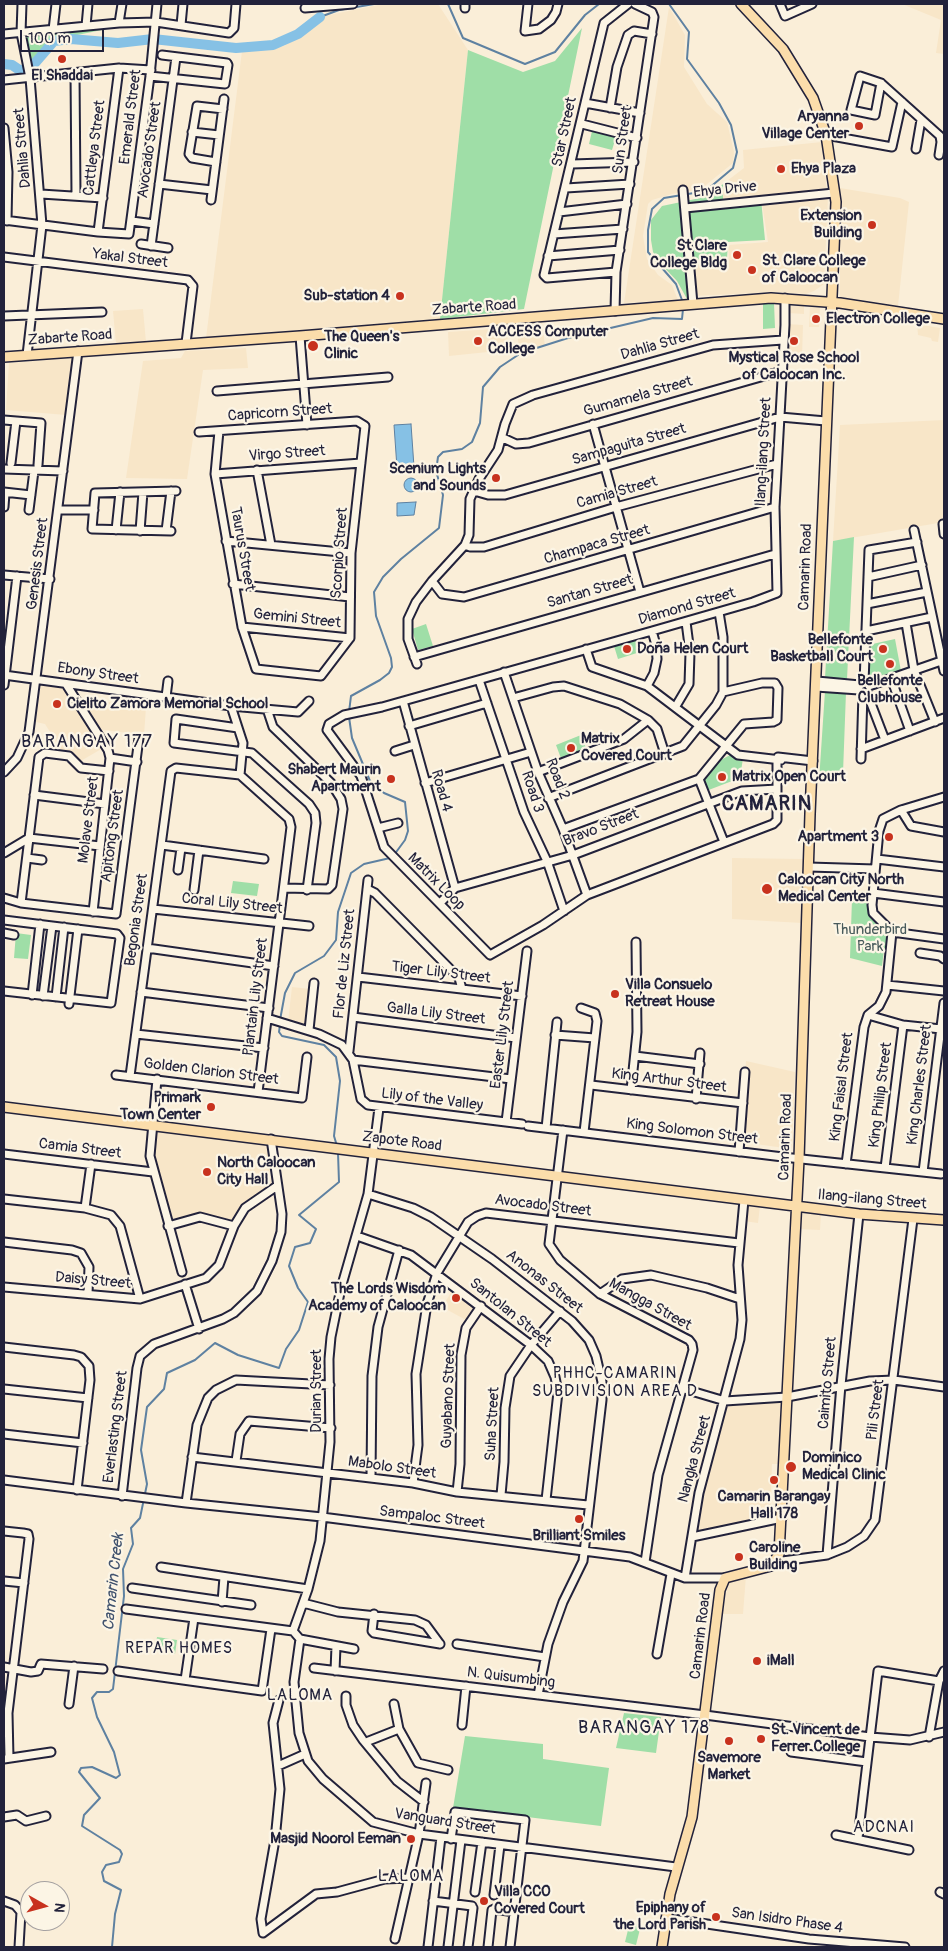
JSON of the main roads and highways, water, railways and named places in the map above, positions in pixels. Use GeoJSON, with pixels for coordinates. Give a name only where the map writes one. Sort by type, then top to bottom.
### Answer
{"type":"FeatureCollection","features":[{"type":"Feature","properties":{"kind":"main road","name":"Camarin Road"},"geometry":{"type":"LineString","coordinates":[[662,1947],[676,1867],[690,1828],[719,1595],[725,1578],[766,1567],[775,1562],[779,1554],[799,1159],[808,867],[831,302],[836,224],[826,135],[813,98],[783,49],[743,4]]}},
{"type":"Feature","properties":{"kind":"main road","name":"Zabarte Road"},"geometry":{"type":"LineString","coordinates":[[4,357],[785,298],[831,302],[944,318]]}},
{"type":"Feature","properties":{"kind":"main road","name":"Zapote Road"},"geometry":{"type":"LineString","coordinates":[[4,1107],[345,1148],[797,1206]]}},
{"type":"Feature","properties":{"kind":"main road","name":"Ilang-ilang Street"},"geometry":{"type":"LineString","coordinates":[[797,1206],[859,1214],[944,1220]]}},
{"type":"Feature","properties":{"kind":"water"},"geometry":{"type":"Polygon","coordinates":[[[411,424],[414,467],[397,468],[394,425],[411,424]]]}},
{"type":"Feature","properties":{"kind":"water"},"geometry":{"type":"Polygon","coordinates":[[[411,478],[416,480],[418,485],[416,490],[411,492],[406,490],[404,485],[406,480],[411,478]]]}},
{"type":"Feature","properties":{"kind":"water"},"geometry":{"type":"Polygon","coordinates":[[[416,502],[414,515],[397,516],[397,503],[416,502]]]}},
{"type":"Feature","properties":{"kind":"waterway"},"geometry":{"type":"LineString","coordinates":[[320,17],[339,10],[374,4]]}},
{"type":"Feature","properties":{"kind":"waterway"},"geometry":{"type":"LineString","coordinates":[[448,4],[463,38],[525,64],[555,52],[585,15],[599,4]]}},
{"type":"Feature","properties":{"kind":"waterway","name":"Camarin Creek"},"geometry":{"type":"LineString","coordinates":[[669,4],[689,32],[687,59],[719,103],[731,125],[737,152],[733,168],[708,189],[664,198],[652,209],[648,230],[648,252],[676,284],[682,300]]}},
{"type":"Feature","properties":{"kind":"waterway"},"geometry":{"type":"LineString","coordinates":[[4,64],[12,65],[21,71],[35,63],[54,41],[71,39],[118,43],[153,39],[236,48],[273,45],[298,34],[320,17]]}},
{"type":"Feature","properties":{"kind":"waterway","name":"Camarin Creek"},"geometry":{"type":"LineString","coordinates":[[349,712],[351,696],[380,680],[389,673],[392,667],[391,658],[376,616],[374,592],[383,577],[401,559],[439,528],[443,495],[436,471],[438,457],[443,452],[462,449],[472,442],[480,423],[483,387],[500,367],[521,353],[568,338],[653,318],[682,319],[683,309]]}},
{"type":"Feature","properties":{"kind":"waterway","name":"Camarin Creek"},"geometry":{"type":"LineString","coordinates":[[349,717],[352,738],[370,781],[384,793],[405,802],[408,831],[405,840],[394,855]]}},
{"type":"Feature","properties":{"kind":"waterway","name":"Camarin Creek"},"geometry":{"type":"LineString","coordinates":[[280,1020],[285,993],[295,973],[324,956],[336,940],[338,912],[351,873],[364,864],[390,858]]}},
{"type":"Feature","properties":{"kind":"waterway","name":"Camarin Creek"},"geometry":{"type":"LineString","coordinates":[[280,1025],[279,1032],[282,1036],[324,1045],[336,1057],[340,1081],[334,1136],[337,1146]]}},
{"type":"Feature","properties":{"kind":"waterway","name":"Camarin Creek"},"geometry":{"type":"LineString","coordinates":[[112,1947],[115,1914],[121,1890],[104,1881],[102,1872],[106,1865],[119,1862],[122,1854],[120,1850],[82,1826],[84,1815],[100,1798],[79,1772],[81,1768],[92,1767],[116,1778],[120,1775],[114,1752],[97,1717],[92,1698],[97,1692],[109,1692],[113,1689],[124,1596],[123,1569],[133,1544],[131,1528],[140,1518],[147,1484],[141,1450],[147,1407],[164,1389],[167,1373],[195,1360],[215,1343],[238,1355],[279,1368],[286,1349],[299,1330],[308,1302],[298,1288],[289,1266],[295,1247],[310,1243],[316,1229],[299,1215],[339,1182],[338,1153]]}},
{"type":"Feature","properties":{"kind":"place","name":"El Shaddai"},"geometry":{"type":"Point","coordinates":[62,59]}},
{"type":"Feature","properties":{"kind":"place","name":"Aryanna Village Center"},"geometry":{"type":"Point","coordinates":[859,126]}},
{"type":"Feature","properties":{"kind":"place","name":"Ehya Plaza"},"geometry":{"type":"Point","coordinates":[781,169]}},
{"type":"Feature","properties":{"kind":"place","name":"Extension Building"},"geometry":{"type":"Point","coordinates":[872,225]}},
{"type":"Feature","properties":{"kind":"place","name":"St Clare College Bldg"},"geometry":{"type":"Point","coordinates":[737,255]}},
{"type":"Feature","properties":{"kind":"place","name":"St. Clare College of Caloocan"},"geometry":{"type":"Point","coordinates":[752,270]}},
{"type":"Feature","properties":{"kind":"place","name":"Sub-station 4"},"geometry":{"type":"Point","coordinates":[400,296]}},
{"type":"Feature","properties":{"kind":"place","name":"Electron College"},"geometry":{"type":"Point","coordinates":[816,319]}},
{"type":"Feature","properties":{"kind":"place","name":"ACCESS Computer College"},"geometry":{"type":"Point","coordinates":[478,341]}},
{"type":"Feature","properties":{"kind":"place","name":"Mystical Rose School of Caloocan Inc."},"geometry":{"type":"Point","coordinates":[794,341]}},
{"type":"Feature","properties":{"kind":"place","name":"The Queen's Clinic"},"geometry":{"type":"Point","coordinates":[313,346]}},
{"type":"Feature","properties":{"kind":"place","name":"Scenium Lights and Sounds"},"geometry":{"type":"Point","coordinates":[496,478]}},
{"type":"Feature","properties":{"kind":"place","name":"Doña Helen Court"},"geometry":{"type":"Point","coordinates":[627,649]}},
{"type":"Feature","properties":{"kind":"place","name":"Bellefonte Basketball Court"},"geometry":{"type":"Point","coordinates":[883,649]}},
{"type":"Feature","properties":{"kind":"place","name":"Bellefonte Clubhouse"},"geometry":{"type":"Point","coordinates":[890,664]}},
{"type":"Feature","properties":{"kind":"place","name":"Cielito Zamora Memorial School"},"geometry":{"type":"Point","coordinates":[57,704]}},
{"type":"Feature","properties":{"kind":"place","name":"Matrix Covered Court"},"geometry":{"type":"Point","coordinates":[571,748]}},
{"type":"Feature","properties":{"kind":"place","name":"Matrix Open Court"},"geometry":{"type":"Point","coordinates":[722,777]}},
{"type":"Feature","properties":{"kind":"place","name":"Shabert Maurin Apartment"},"geometry":{"type":"Point","coordinates":[391,779]}},
{"type":"Feature","properties":{"kind":"place","name":"Apartment 3"},"geometry":{"type":"Point","coordinates":[889,837]}},
{"type":"Feature","properties":{"kind":"place","name":"Caloocan City North Medical Center"},"geometry":{"type":"Point","coordinates":[767,889]}},
{"type":"Feature","properties":{"kind":"place","name":"Villa Consuelo Retreat House"},"geometry":{"type":"Point","coordinates":[615,994]}},
{"type":"Feature","properties":{"kind":"place","name":"Primark Town Center"},"geometry":{"type":"Point","coordinates":[211,1107]}},
{"type":"Feature","properties":{"kind":"place","name":"North Caloocan City Hall"},"geometry":{"type":"Point","coordinates":[207,1172]}},
{"type":"Feature","properties":{"kind":"place","name":"The Lords Wisdom Academy of Caloocan"},"geometry":{"type":"Point","coordinates":[456,1298]}},
{"type":"Feature","properties":{"kind":"place","name":"Dominico Medical Clinic"},"geometry":{"type":"Point","coordinates":[791,1467]}},
{"type":"Feature","properties":{"kind":"place","name":"Camarin Barangay Hall 178"},"geometry":{"type":"Point","coordinates":[774,1480]}},
{"type":"Feature","properties":{"kind":"place","name":"Brilliant Smiles"},"geometry":{"type":"Point","coordinates":[579,1519]}},
{"type":"Feature","properties":{"kind":"place","name":"Caroline Building"},"geometry":{"type":"Point","coordinates":[739,1557]}},
{"type":"Feature","properties":{"kind":"place","name":"iMall"},"geometry":{"type":"Point","coordinates":[757,1661]}},
{"type":"Feature","properties":{"kind":"place","name":"St. Vincent de Ferrer College"},"geometry":{"type":"Point","coordinates":[761,1739]}},
{"type":"Feature","properties":{"kind":"place","name":"Savemore Market"},"geometry":{"type":"Point","coordinates":[729,1741]}},
{"type":"Feature","properties":{"kind":"place","name":"Masjid Noorol Eeman"},"geometry":{"type":"Point","coordinates":[411,1839]}},
{"type":"Feature","properties":{"kind":"place","name":"Villa CCO Covered Court"},"geometry":{"type":"Point","coordinates":[484,1901]}},
{"type":"Feature","properties":{"kind":"place","name":"Epiphany of the Lord Parish"},"geometry":{"type":"Point","coordinates":[716,1917]}},
{"type":"Feature","properties":{"kind":"district","name":"BARANGAY 177"},"geometry":{"type":"Point","coordinates":[87,742]}},
{"type":"Feature","properties":{"kind":"district","name":"CAMARIN"},"geometry":{"type":"Point","coordinates":[767,805]}},
{"type":"Feature","properties":{"kind":"district","name":"PHHC-CAMARIN SUBDIVISION AREA D"},"geometry":{"type":"Point","coordinates":[615,1383]}},
{"type":"Feature","properties":{"kind":"district","name":"REPAR HOMES"},"geometry":{"type":"Point","coordinates":[179,1649]}},
{"type":"Feature","properties":{"kind":"district","name":"LALOMA"},"geometry":{"type":"Point","coordinates":[300,1696]}},
{"type":"Feature","properties":{"kind":"district","name":"BARANGAY 178"},"geometry":{"type":"Point","coordinates":[644,1728]}},
{"type":"Feature","properties":{"kind":"district","name":"ADCNAI"},"geometry":{"type":"Point","coordinates":[884,1828]}},
{"type":"Feature","properties":{"kind":"district","name":"LALOMA"},"geometry":{"type":"Point","coordinates":[411,1877]}},
{"type":"Feature","properties":{"kind":"park label","name":"Thunderbird Park"},"geometry":{"type":"Point","coordinates":[870,938]}}]}
